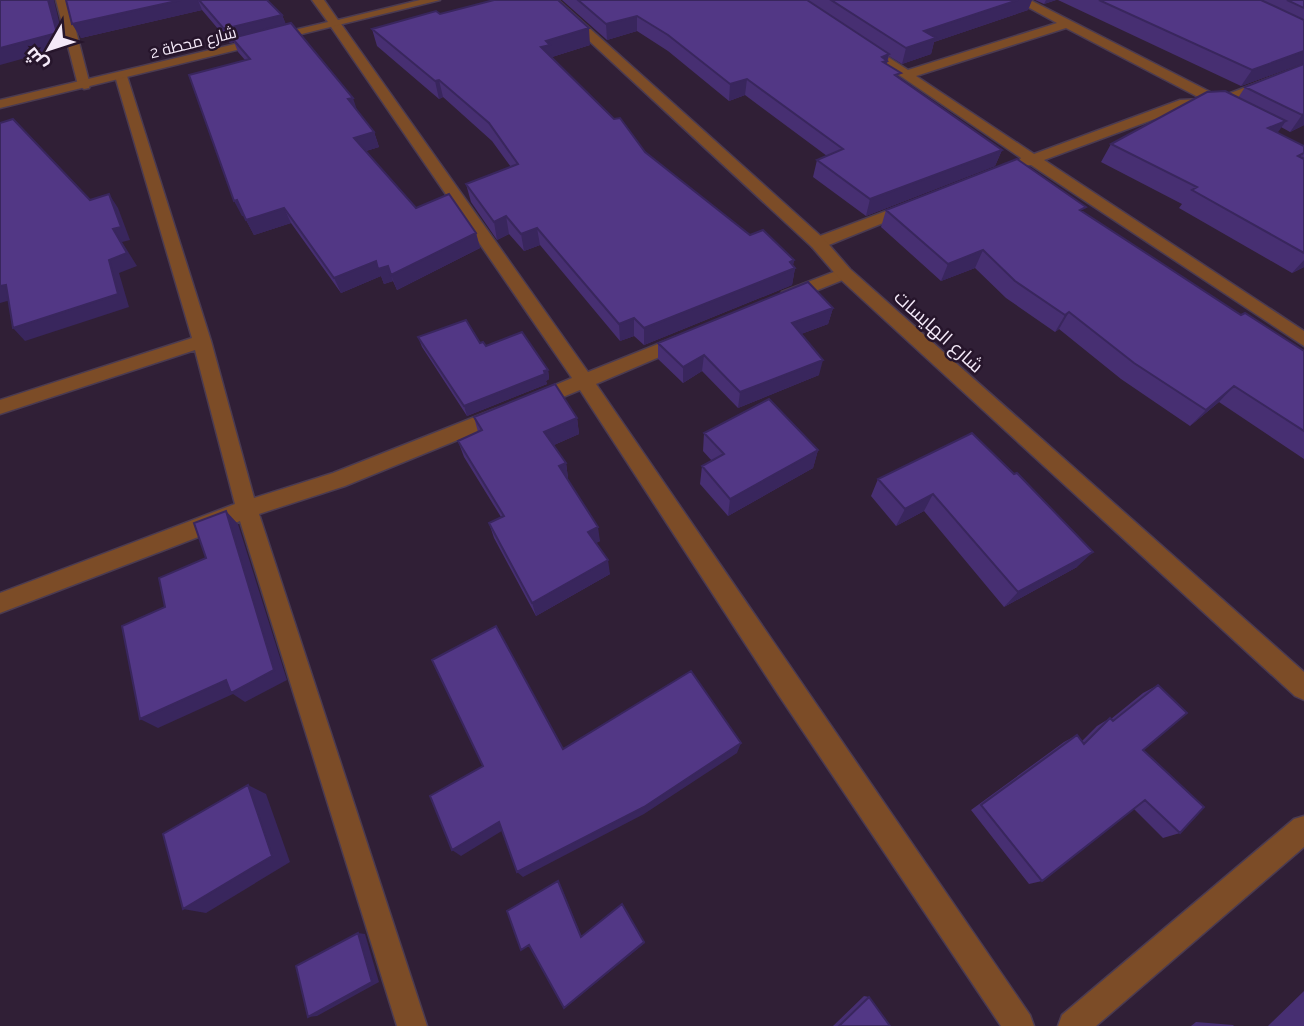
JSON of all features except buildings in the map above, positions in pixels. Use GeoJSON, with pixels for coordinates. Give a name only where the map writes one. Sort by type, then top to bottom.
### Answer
{"type":"FeatureCollection","features":[{"type":"Feature","properties":{"kind":"street"},"geometry":{"type":"LineString","coordinates":[[62,0],[84,85]]}},
{"type":"Feature","properties":{"kind":"street"},"geometry":{"type":"LineString","coordinates":[[318,0],[584,381],[787,686],[1019,1026]]}},
{"type":"Feature","properties":{"kind":"street","name":"شارع محطة 2"},"geometry":{"type":"LineString","coordinates":[[0,104],[434,0]]}},
{"type":"Feature","properties":{"kind":"street","name":"شارع الهايسات"},"geometry":{"type":"LineString","coordinates":[[551,0],[818,243],[844,273],[1304,688]]}},
{"type":"Feature","properties":{"kind":"street"},"geometry":{"type":"LineString","coordinates":[[1021,0],[1225,106]]}},
{"type":"Feature","properties":{"kind":"street"},"geometry":{"type":"LineString","coordinates":[[906,75],[1066,24]]}},
{"type":"Feature","properties":{"kind":"street"},"geometry":{"type":"LineString","coordinates":[[849,38],[1304,340]]}},
{"type":"Feature","properties":{"kind":"street"},"geometry":{"type":"LineString","coordinates":[[1007,169],[1185,103],[1225,106],[1304,69]]}},
{"type":"Feature","properties":{"kind":"street"},"geometry":{"type":"LineString","coordinates":[[121,76],[202,341],[247,509],[412,1026]]}},
{"type":"Feature","properties":{"kind":"street"},"geometry":{"type":"LineString","coordinates":[[818,243],[919,203]]}},
{"type":"Feature","properties":{"kind":"street"},"geometry":{"type":"LineString","coordinates":[[770,304],[844,273]]}},
{"type":"Feature","properties":{"kind":"street"},"geometry":{"type":"LineString","coordinates":[[0,603],[247,509],[338,480],[708,330]]}},
{"type":"Feature","properties":{"kind":"street"},"geometry":{"type":"LineString","coordinates":[[0,407],[202,341]]}},
{"type":"Feature","properties":{"kind":"street"},"geometry":{"type":"LineString","coordinates":[[1073,1026],[1304,829]]}}]}
